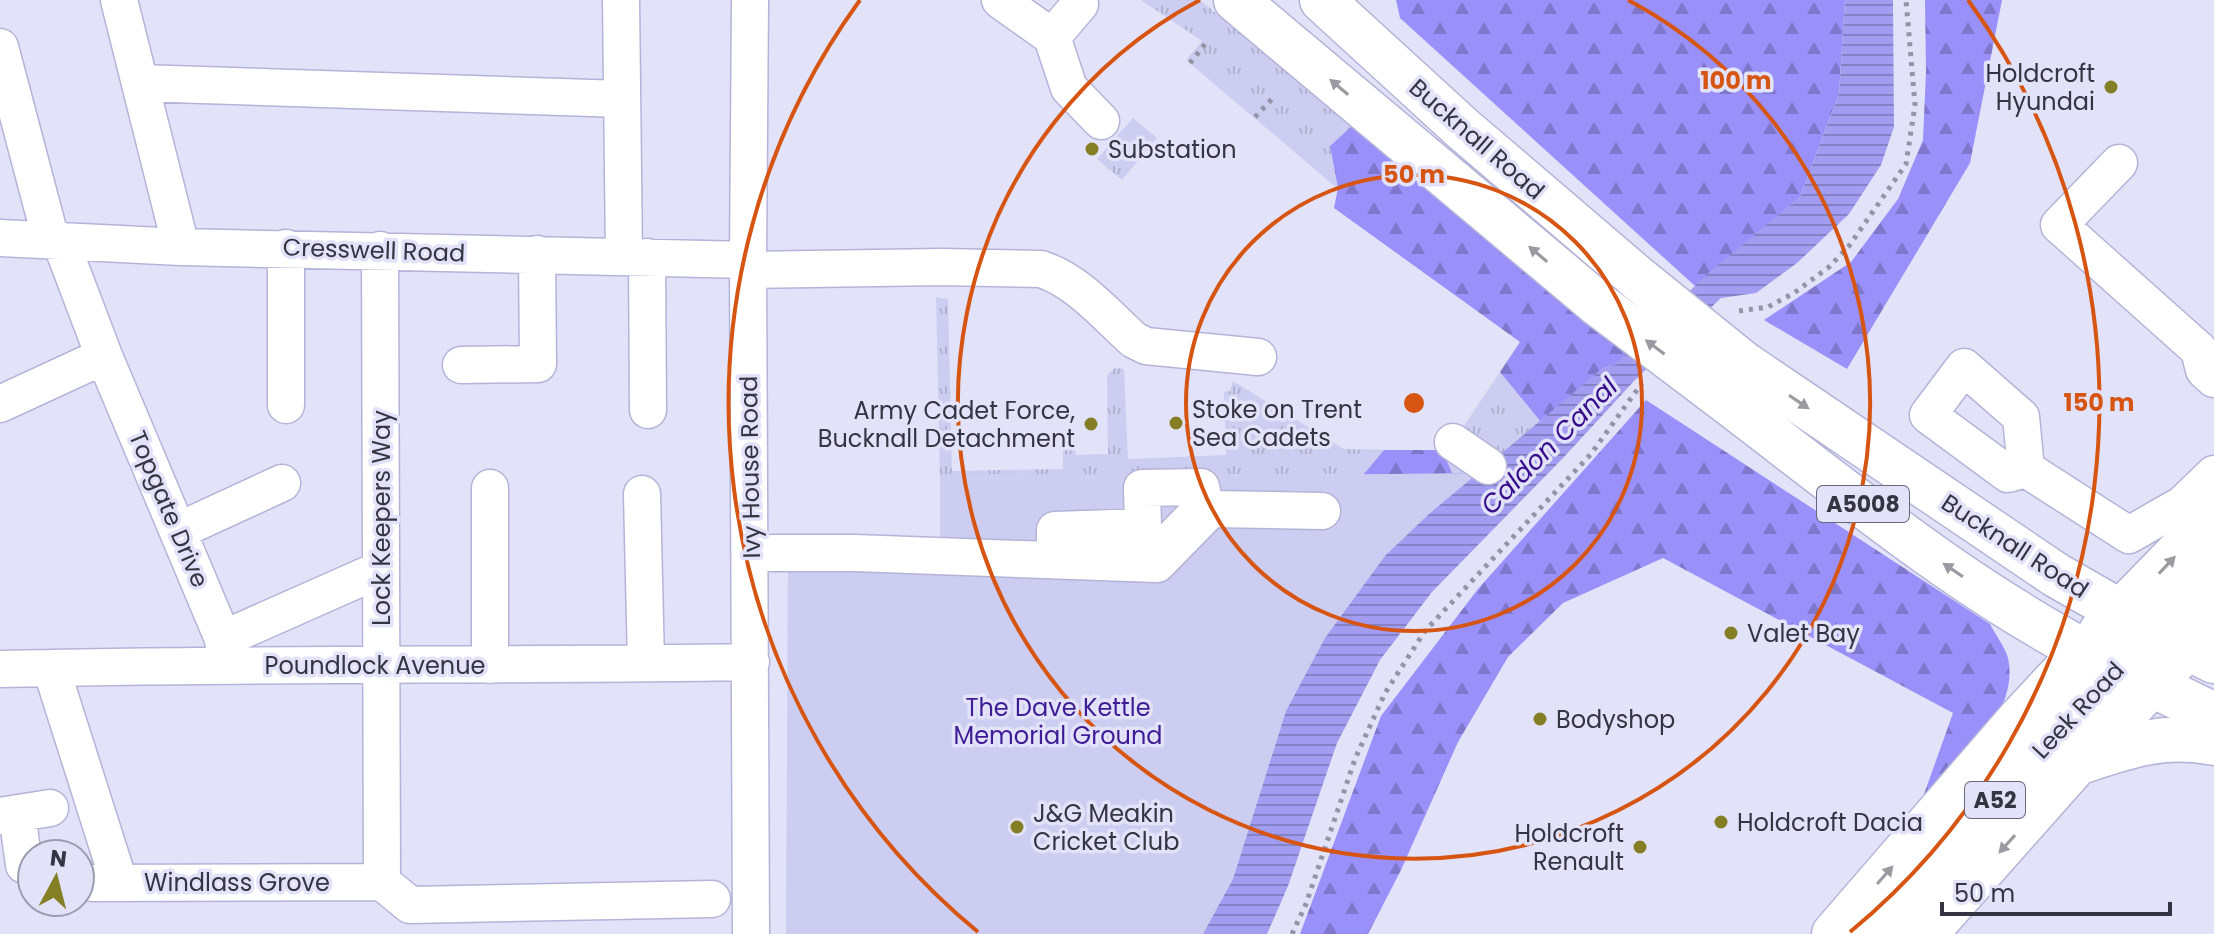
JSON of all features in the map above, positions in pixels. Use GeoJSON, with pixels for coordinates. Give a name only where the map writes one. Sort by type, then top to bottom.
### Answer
{"type":"FeatureCollection","features":[{"type":"Feature","properties":{"kind":"main road","name":"Bucknall Road"},"geometry":{"type":"LineString","coordinates":[[1236,0],[1598,304],[1728,377],[2043,566],[2178,635]]}},
{"type":"Feature","properties":{"kind":"main road","name":"Bucknall Road"},"geometry":{"type":"LineString","coordinates":[[1322,0],[1462,128],[1635,276],[1728,377]]}},
{"type":"Feature","properties":{"kind":"main road","name":"A5008"},"geometry":{"type":"LineString","coordinates":[[1728,377],[1928,553],[2018,614],[2116,667]]}},
{"type":"Feature","properties":{"kind":"main road"},"geometry":{"type":"LineString","coordinates":[[2116,667],[2178,635],[2214,516]]}},
{"type":"Feature","properties":{"kind":"main road"},"geometry":{"type":"LineString","coordinates":[[1834,934],[1994,749],[2116,667],[2178,635],[2214,567]]}},
{"type":"Feature","properties":{"kind":"main road"},"geometry":{"type":"LineString","coordinates":[[2116,667],[2214,715]]}},
{"type":"Feature","properties":{"kind":"main road","name":"Leek Road"},"geometry":{"type":"LineString","coordinates":[[1925,934],[2076,764],[2116,667]]}},
{"type":"Feature","properties":{"kind":"main road","name":"Leek Road"},"geometry":{"type":"LineString","coordinates":[[1876,934],[2116,667]]}},
{"type":"Feature","properties":{"kind":"main road","name":"A52"},"geometry":{"type":"LineString","coordinates":[[2076,764],[2131,744],[2166,739],[2214,743]]}},
{"type":"Feature","properties":{"kind":"street"},"geometry":{"type":"LineString","coordinates":[[119,0],[181,247]]}},
{"type":"Feature","properties":{"kind":"street"},"geometry":{"type":"LineString","coordinates":[[621,0],[622,99],[648,410]]}},
{"type":"Feature","properties":{"kind":"street","name":"Ivy House Road"},"geometry":{"type":"LineString","coordinates":[[750,0],[751,934]]}},
{"type":"Feature","properties":{"kind":"street"},"geometry":{"type":"LineString","coordinates":[[1000,0],[1052,37],[1069,88],[1101,121]]}},
{"type":"Feature","properties":{"kind":"street"},"geometry":{"type":"LineString","coordinates":[[1052,37],[1080,4]]}},
{"type":"Feature","properties":{"kind":"street","name":"Topgate Drive"},"geometry":{"type":"LineString","coordinates":[[0,47],[56,240],[178,531],[224,652]]}},
{"type":"Feature","properties":{"kind":"street"},"geometry":{"type":"LineString","coordinates":[[140,83],[622,99]]}},
{"type":"Feature","properties":{"kind":"street"},"geometry":{"type":"LineString","coordinates":[[2119,163],[2059,225],[2199,350],[2204,370],[2214,379]]}},
{"type":"Feature","properties":{"kind":"street","name":"Cresswell Road"},"geometry":{"type":"LineString","coordinates":[[0,238],[181,247],[635,256],[748,265],[1041,269],[1073,285],[1134,340],[1146,346],[1258,357]]}},
{"type":"Feature","properties":{"kind":"street"},"geometry":{"type":"LineString","coordinates":[[286,248],[286,405]]}},
{"type":"Feature","properties":{"kind":"street","name":"Lock Keepers Way"},"geometry":{"type":"LineString","coordinates":[[380,250],[382,882]]}},
{"type":"Feature","properties":{"kind":"street"},"geometry":{"type":"LineString","coordinates":[[461,365],[538,364],[537,254]]}},
{"type":"Feature","properties":{"kind":"street"},"geometry":{"type":"LineString","coordinates":[[0,404],[104,356]]}},
{"type":"Feature","properties":{"kind":"street"},"geometry":{"type":"LineString","coordinates":[[1453,442],[1488,466]]}},
{"type":"Feature","properties":{"kind":"street"},"geometry":{"type":"LineString","coordinates":[[2026,469],[2129,535],[2183,504],[2214,474]]}},
{"type":"Feature","properties":{"kind":"street"},"geometry":{"type":"LineString","coordinates":[[178,531],[282,483]]}},
{"type":"Feature","properties":{"kind":"street"},"geometry":{"type":"LineString","coordinates":[[490,488],[490,665]]}},
{"type":"Feature","properties":{"kind":"street"},"geometry":{"type":"LineString","coordinates":[[642,494],[646,663]]}},
{"type":"Feature","properties":{"kind":"street"},"geometry":{"type":"LineString","coordinates":[[751,553],[1157,564],[1211,509],[1322,511]]}},
{"type":"Feature","properties":{"kind":"street"},"geometry":{"type":"LineString","coordinates":[[224,652],[381,569]]}},
{"type":"Feature","properties":{"kind":"street","name":"Poundlock Avenue"},"geometry":{"type":"LineString","coordinates":[[0,669],[51,668],[224,652],[381,666],[751,662]]}},
{"type":"Feature","properties":{"kind":"street","name":"Windlass Grove"},"geometry":{"type":"LineString","coordinates":[[51,668],[106,882],[382,882]]}},
{"type":"Feature","properties":{"kind":"street"},"geometry":{"type":"LineString","coordinates":[[22,812],[23,838]]}},
{"type":"Feature","properties":{"kind":"street"},"geometry":{"type":"LineString","coordinates":[[382,882],[410,905],[712,899]]}},
{"type":"Feature","properties":{"kind":"path"},"geometry":{"type":"LineString","coordinates":[[1730,311],[1768,307],[1794,293],[1829,267],[1849,246],[1906,164],[1915,105],[1906,0]]}},
{"type":"Feature","properties":{"kind":"path"},"geometry":{"type":"LineString","coordinates":[[1190,63],[1206,43]]}},
{"type":"Feature","properties":{"kind":"path"},"geometry":{"type":"LineString","coordinates":[[1255,117],[1273,98]]}},
{"type":"Feature","properties":{"kind":"path"},"geometry":{"type":"LineString","coordinates":[[1292,934],[1312,890],[1355,759],[1385,693],[1425,631],[1591,454],[1652,373]]}},
{"type":"Feature","properties":{"kind":"green space"},"geometry":{"type":"Polygon","coordinates":[[[1141,0],[1200,0],[1353,125],[1330,146],[1338,189],[1186,60],[1202,41],[1141,0]]]}},
{"type":"Feature","properties":{"kind":"green space"},"geometry":{"type":"Polygon","coordinates":[[[1396,0],[1845,0],[1839,93],[1800,197],[1695,286],[1400,18],[1396,0]]]}},
{"type":"Feature","properties":{"kind":"green space"},"geometry":{"type":"Polygon","coordinates":[[[1925,0],[2002,0],[1970,163],[1847,369],[1764,320],[1851,262],[1898,199],[1923,140],[1925,0]]]}},
{"type":"Feature","properties":{"kind":"green space"},"geometry":{"type":"Polygon","coordinates":[[[1133,118],[1157,138],[1122,180],[1097,159],[1133,118]]]}},
{"type":"Feature","properties":{"kind":"green space"},"geometry":{"type":"Polygon","coordinates":[[[1353,125],[1631,350],[1615,365],[1603,368],[1541,422],[1500,372],[1520,342],[1334,208],[1338,188],[1330,146],[1353,125]]]}},
{"type":"Feature","properties":{"kind":"green space"},"geometry":{"type":"Polygon","coordinates":[[[936,297],[948,299],[952,471],[1063,469],[1063,446],[1075,445],[1076,455],[1108,454],[1107,376],[1115,368],[1124,369],[1128,459],[1226,455],[1224,392],[1230,391],[1233,381],[1344,449],[1447,451],[1500,372],[1541,422],[1480,473],[940,479],[936,297]]]}},
{"type":"Feature","properties":{"kind":"green space"},"geometry":{"type":"Polygon","coordinates":[[[1646,400],[1990,624],[2008,658],[2009,679],[2005,699],[1996,718],[1968,752],[1923,797],[1953,713],[1663,558],[1563,603],[1508,657],[1458,742],[1401,870],[1368,934],[1300,934],[1381,716],[1478,589],[1646,400]]]}},
{"type":"Feature","properties":{"kind":"green space"},"geometry":{"type":"Polygon","coordinates":[[[1384,450],[1442,450],[1452,473],[1480,473],[1428,515],[1385,556],[1364,474],[1384,450]]]}},
{"type":"Feature","properties":{"kind":"green space","name":"J&G Meakin Cricket Club"},"geometry":{"type":"Polygon","coordinates":[[[1480,473],[1428,515],[1385,556],[1286,711],[1233,879],[1203,934],[786,934],[788,549],[940,545],[940,479],[1480,473]]]}},
{"type":"Feature","properties":{"kind":"water","name":"Caldon Canal"},"geometry":{"type":"Polygon","coordinates":[[[1845,0],[1893,0],[1894,127],[1881,165],[1849,214],[1797,263],[1756,293],[1721,298],[1635,380],[1432,592],[1380,660],[1337,743],[1288,886],[1267,934],[1203,934],[1233,879],[1286,711],[1325,638],[1385,556],[1428,515],[1603,368],[1615,365],[1706,275],[1800,197],[1839,93],[1845,0]]]}},
{"type":"Feature","properties":{"kind":"place","name":"Holdcroft Hyundai"},"geometry":{"type":"Point","coordinates":[2111,87]}},
{"type":"Feature","properties":{"kind":"place","name":"Substation"},"geometry":{"type":"Point","coordinates":[1092,149]}},
{"type":"Feature","properties":{"kind":"place","name":"Stoke on Trent Sea Cadets"},"geometry":{"type":"Point","coordinates":[1176,423]}},
{"type":"Feature","properties":{"kind":"place","name":"Army Cadet Force, Bucknall Detachment"},"geometry":{"type":"Point","coordinates":[1091,424]}},
{"type":"Feature","properties":{"kind":"place","name":"Valet Bay"},"geometry":{"type":"Point","coordinates":[1731,633]}},
{"type":"Feature","properties":{"kind":"place","name":"Bodyshop"},"geometry":{"type":"Point","coordinates":[1540,719]}},
{"type":"Feature","properties":{"kind":"place","name":"Holdcroft Dacia"},"geometry":{"type":"Point","coordinates":[1721,822]}},
{"type":"Feature","properties":{"kind":"place","name":"J&G Meakin Cricket Club"},"geometry":{"type":"Point","coordinates":[1017,827]}},
{"type":"Feature","properties":{"kind":"place","name":"Holdcroft Renault"},"geometry":{"type":"Point","coordinates":[1640,847]}},
{"type":"Feature","properties":{"kind":"park label","name":"The Dave Kettle Memorial Ground"},"geometry":{"type":"Point","coordinates":[1058,721]}}]}
